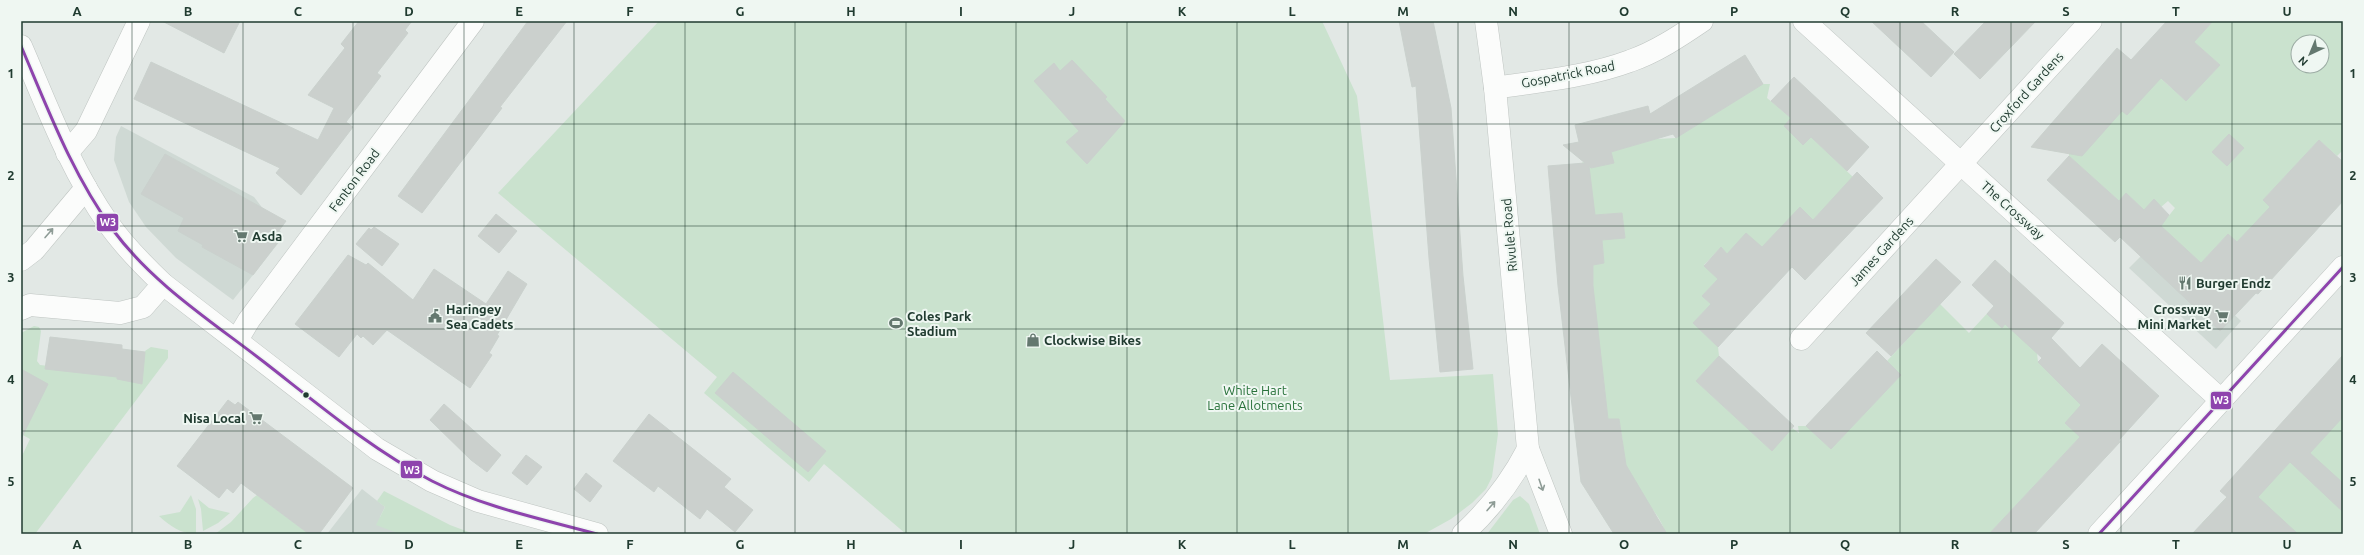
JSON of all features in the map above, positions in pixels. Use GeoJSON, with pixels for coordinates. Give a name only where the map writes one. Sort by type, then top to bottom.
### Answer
{"type":"FeatureCollection","features":[{"type":"Feature","properties":{"kind":"street"},"geometry":{"type":"LineString","coordinates":[[67,153],[86,131],[139,21]]}},
{"type":"Feature","properties":{"kind":"street","name":"Fenton Road"},"geometry":{"type":"LineString","coordinates":[[237,340],[249,320],[472,21]]}},
{"type":"Feature","properties":{"kind":"street","name":"Rivulet Road"},"geometry":{"type":"LineString","coordinates":[[1486,21],[1495,88],[1528,449],[1561,534]]}},
{"type":"Feature","properties":{"kind":"street","name":"Gospatrick Road"},"geometry":{"type":"LineString","coordinates":[[1495,88],[1593,72],[1630,61],[1658,48],[1702,21]]}},
{"type":"Feature","properties":{"kind":"street","name":"The Crossway"},"geometry":{"type":"LineString","coordinates":[[1804,21],[2221,400]]}},
{"type":"Feature","properties":{"kind":"street","name":"Croxford Gardens"},"geometry":{"type":"LineString","coordinates":[[1962,164],[2091,21]]}},
{"type":"Feature","properties":{"kind":"street"},"geometry":{"type":"LineString","coordinates":[[21,46],[67,153],[86,188],[108,223],[135,256],[163,284],[376,449],[432,481],[478,501],[597,534]]}},
{"type":"Feature","properties":{"kind":"street","name":"James Gardens"},"geometry":{"type":"LineString","coordinates":[[1801,339],[1962,164]]}},
{"type":"Feature","properties":{"kind":"street"},"geometry":{"type":"LineString","coordinates":[[21,260],[34,250],[86,188]]}},
{"type":"Feature","properties":{"kind":"street"},"geometry":{"type":"LineString","coordinates":[[2098,534],[2343,267]]}},
{"type":"Feature","properties":{"kind":"street"},"geometry":{"type":"LineString","coordinates":[[21,309],[30,305],[120,314],[143,306],[163,284]]}},
{"type":"Feature","properties":{"kind":"street"},"geometry":{"type":"LineString","coordinates":[[1463,534],[1498,498],[1518,470],[1528,449]]}},
{"type":"Feature","properties":{"kind":"shaded area"},"geometry":{"type":"Polygon","coordinates":[[[121,126],[254,197],[284,236],[233,300],[176,258],[146,227],[129,202],[114,160],[116,137],[121,126]]]}},
{"type":"Feature","properties":{"kind":"shaded area"},"geometry":{"type":"Polygon","coordinates":[[[2156,241],[2241,321],[2216,349],[2129,268],[2156,241]]]}},
{"type":"Feature","properties":{"kind":"shaded area"},"geometry":{"type":"Polygon","coordinates":[[[362,489],[385,507],[380,517],[436,534],[327,534],[362,489]]]}},
{"type":"Feature","properties":{"kind":"green space","name":"White Hart Lane Allotments"},"geometry":{"type":"Polygon","coordinates":[[[659,21],[1322,21],[1357,96],[1390,380],[1493,374],[1498,434],[1492,477],[1486,489],[1472,503],[1451,519],[1424,534],[906,534],[824,464],[809,482],[704,393],[717,377],[498,193],[659,21]]]}},
{"type":"Feature","properties":{"kind":"green space"},"geometry":{"type":"Polygon","coordinates":[[[2213,21],[2343,21],[2343,150],[2337,156],[2319,140],[2263,200],[2282,218],[2237,242],[2228,234],[2201,263],[2156,223],[2167,218],[2175,208],[2168,201],[2161,207],[2144,210],[2126,193],[2119,201],[2069,156],[2069,151],[2148,67],[2186,101],[2220,65],[2194,42],[2213,21]]]}},
{"type":"Feature","properties":{"kind":"green space"},"geometry":{"type":"Polygon","coordinates":[[[1763,84],[1770,84],[1767,98],[1791,118],[1784,126],[1803,144],[1811,137],[1853,177],[1813,220],[1800,207],[1790,246],[1727,254],[1721,247],[1704,265],[1718,279],[1702,296],[1711,304],[1693,323],[1718,347],[1719,356],[1696,381],[1771,450],[1792,428],[1799,433],[1798,426],[1806,426],[1831,449],[1901,375],[1887,361],[1940,304],[1969,333],[1994,306],[2037,353],[2038,362],[2082,404],[2080,437],[1989,534],[1665,534],[1658,516],[1608,460],[1623,443],[1619,419],[1608,419],[1593,291],[1593,265],[1604,263],[1602,240],[1625,237],[1622,213],[1595,215],[1582,163],[1583,162],[1591,168],[1613,163],[1611,152],[1656,139],[1676,138],[1763,84]]]}},
{"type":"Feature","properties":{"kind":"green space"},"geometry":{"type":"Polygon","coordinates":[[[34,326],[39,327],[41,331],[37,361],[40,365],[140,376],[145,351],[151,347],[168,350],[168,358],[35,534],[21,534],[21,458],[30,439],[21,434],[21,333],[34,326]]]}},
{"type":"Feature","properties":{"kind":"green space"},"geometry":{"type":"Polygon","coordinates":[[[2343,404],[2343,534],[2213,534],[2202,523],[2224,500],[2343,404]]]}},
{"type":"Feature","properties":{"kind":"green space"},"geometry":{"type":"Polygon","coordinates":[[[384,491],[450,525],[474,534],[400,534],[376,525],[385,507],[377,501],[384,491]]]}},
{"type":"Feature","properties":{"kind":"green space"},"geometry":{"type":"Polygon","coordinates":[[[191,495],[196,509],[196,534],[185,533],[176,529],[159,516],[180,512],[191,495]]]}},
{"type":"Feature","properties":{"kind":"green space"},"geometry":{"type":"Polygon","coordinates":[[[257,495],[309,534],[215,534],[231,522],[257,495]]]}},
{"type":"Feature","properties":{"kind":"green space"},"geometry":{"type":"Polygon","coordinates":[[[1520,496],[1529,504],[1540,534],[1487,534],[1513,500],[1520,496]]]}},
{"type":"Feature","properties":{"kind":"green space"},"geometry":{"type":"Polygon","coordinates":[[[198,499],[209,508],[230,513],[218,523],[203,531],[201,509],[198,499]]]}},
{"type":"Feature","properties":{"kind":"building"},"geometry":{"type":"Polygon","coordinates":[[[162,21],[240,21],[224,53],[162,21]]]}},
{"type":"Feature","properties":{"kind":"building"},"geometry":{"type":"Polygon","coordinates":[[[359,21],[412,21],[405,30],[408,33],[377,73],[381,76],[346,122],[353,127],[301,195],[276,173],[280,168],[134,99],[151,62],[318,140],[334,108],[308,95],[345,48],[341,44],[359,21]]]}},
{"type":"Feature","properties":{"kind":"building"},"geometry":{"type":"Polygon","coordinates":[[[528,21],[567,21],[500,107],[502,108],[422,213],[398,196],[528,21]]]}},
{"type":"Feature","properties":{"kind":"building"},"geometry":{"type":"Polygon","coordinates":[[[1399,21],[1433,21],[1451,108],[1463,276],[1473,369],[1440,372],[1429,258],[1416,86],[1412,87],[1399,21]]]}},
{"type":"Feature","properties":{"kind":"building"},"geometry":{"type":"Polygon","coordinates":[[[1871,21],[1921,21],[1954,52],[1931,77],[1871,21]]]}},
{"type":"Feature","properties":{"kind":"building"},"geometry":{"type":"Polygon","coordinates":[[[1986,21],[2036,21],[1980,79],[1954,54],[1986,21]]]}},
{"type":"Feature","properties":{"kind":"building"},"geometry":{"type":"Polygon","coordinates":[[[2167,21],[2213,21],[2194,42],[2220,65],[2186,101],[2161,78],[2127,115],[2122,111],[2082,156],[2031,147],[2117,48],[2131,60],[2167,21]]]}},
{"type":"Feature","properties":{"kind":"building"},"geometry":{"type":"Polygon","coordinates":[[[1745,55],[1763,84],[1676,138],[1673,134],[1611,152],[1614,163],[1591,168],[1589,166],[1595,215],[1622,213],[1625,238],[1602,240],[1604,263],[1593,265],[1593,286],[1608,419],[1619,419],[1626,465],[1667,534],[1614,534],[1581,482],[1558,286],[1548,166],[1585,163],[1563,145],[1579,142],[1575,125],[1648,106],[1650,114],[1745,55]]]}},
{"type":"Feature","properties":{"kind":"building"},"geometry":{"type":"Polygon","coordinates":[[[1072,60],[1107,97],[1105,99],[1125,121],[1087,164],[1066,142],[1079,131],[1034,81],[1054,63],[1060,71],[1072,60]]]}},
{"type":"Feature","properties":{"kind":"building"},"geometry":{"type":"Polygon","coordinates":[[[1794,77],[1869,147],[1847,171],[1811,137],[1803,145],[1784,126],[1791,118],[1771,101],[1794,77]]]}},
{"type":"Feature","properties":{"kind":"building"},"geometry":{"type":"Polygon","coordinates":[[[2229,134],[2244,148],[2227,166],[2212,152],[2229,134]]]}},
{"type":"Feature","properties":{"kind":"building"},"geometry":{"type":"Polygon","coordinates":[[[2319,140],[2343,162],[2343,201],[2258,294],[2256,293],[2220,331],[2120,237],[2115,242],[2047,180],[2069,156],[2119,201],[2126,193],[2144,210],[2154,199],[2169,215],[2161,226],[2201,263],[2228,234],[2237,242],[2270,207],[2263,200],[2319,140]]]}},
{"type":"Feature","properties":{"kind":"building"},"geometry":{"type":"Polygon","coordinates":[[[165,154],[286,221],[275,236],[279,241],[253,275],[202,247],[203,245],[178,231],[184,218],[141,194],[165,154]]]}},
{"type":"Feature","properties":{"kind":"building"},"geometry":{"type":"Polygon","coordinates":[[[1857,172],[1883,198],[1805,280],[1792,267],[1718,347],[1693,323],[1711,304],[1702,296],[1718,279],[1704,266],[1721,247],[1727,254],[1746,233],[1762,247],[1800,207],[1813,220],[1857,172]]]}},
{"type":"Feature","properties":{"kind":"building"},"geometry":{"type":"Polygon","coordinates":[[[496,214],[517,231],[499,253],[478,236],[496,214]]]}},
{"type":"Feature","properties":{"kind":"building"},"geometry":{"type":"Polygon","coordinates":[[[374,227],[399,244],[382,266],[356,244],[369,228],[371,230],[374,227]]]}},
{"type":"Feature","properties":{"kind":"building"},"geometry":{"type":"Polygon","coordinates":[[[348,255],[366,265],[368,263],[413,300],[434,269],[486,304],[508,271],[527,284],[497,335],[499,336],[489,353],[492,355],[470,388],[387,330],[373,345],[363,336],[361,338],[357,334],[339,357],[295,324],[348,255]]]}},
{"type":"Feature","properties":{"kind":"building"},"geometry":{"type":"Polygon","coordinates":[[[1936,259],[1961,282],[1891,356],[1866,333],[1936,259]]]}},
{"type":"Feature","properties":{"kind":"building"},"geometry":{"type":"Polygon","coordinates":[[[1995,260],[2064,323],[2051,338],[2080,368],[2102,344],[2159,396],[2119,440],[2120,442],[2034,534],[1989,534],[2080,437],[2065,423],[2081,405],[2038,362],[2042,358],[2005,324],[2002,328],[1987,314],[1994,306],[1972,285],[1995,260]]]}},
{"type":"Feature","properties":{"kind":"building"},"geometry":{"type":"Polygon","coordinates":[[[50,337],[122,345],[122,349],[145,352],[142,384],[117,379],[117,377],[45,369],[50,337]]]}},
{"type":"Feature","properties":{"kind":"building"},"geometry":{"type":"Polygon","coordinates":[[[1877,351],[1901,375],[1831,449],[1806,426],[1877,351]]]}},
{"type":"Feature","properties":{"kind":"building"},"geometry":{"type":"Polygon","coordinates":[[[2343,355],[2343,417],[2310,453],[2343,483],[2343,512],[2290,462],[2258,497],[2298,534],[2192,534],[2227,497],[2220,491],[2343,355]]]}},
{"type":"Feature","properties":{"kind":"building"},"geometry":{"type":"Polygon","coordinates":[[[1719,356],[1794,426],[1772,451],[1696,381],[1719,356]]]}},
{"type":"Feature","properties":{"kind":"building"},"geometry":{"type":"Polygon","coordinates":[[[21,369],[48,384],[21,439],[21,369]]]}},
{"type":"Feature","properties":{"kind":"building"},"geometry":{"type":"Polygon","coordinates":[[[733,372],[826,451],[808,472],[715,393],[733,372]]]}},
{"type":"Feature","properties":{"kind":"building"},"geometry":{"type":"Polygon","coordinates":[[[228,400],[235,405],[238,402],[353,488],[319,534],[309,534],[241,483],[233,493],[227,488],[219,498],[177,466],[228,400]]]}},
{"type":"Feature","properties":{"kind":"building"},"geometry":{"type":"Polygon","coordinates":[[[444,404],[501,455],[487,472],[471,460],[430,420],[444,404]]]}},
{"type":"Feature","properties":{"kind":"building"},"geometry":{"type":"Polygon","coordinates":[[[649,414],[731,479],[724,487],[753,510],[735,532],[707,509],[700,519],[658,486],[654,492],[613,461],[649,414]]]}},
{"type":"Feature","properties":{"kind":"building"},"geometry":{"type":"Polygon","coordinates":[[[526,455],[542,467],[527,485],[512,473],[526,455]]]}},
{"type":"Feature","properties":{"kind":"building"},"geometry":{"type":"Polygon","coordinates":[[[586,473],[602,486],[590,502],[574,489],[586,473]]]}},
{"type":"Feature","properties":{"kind":"transit line","name":"W3"},"geometry":{"type":"LineString","coordinates":[[21,46],[62,141],[98,209],[129,249],[164,285],[345,425],[409,468],[432,481],[472,498],[513,512],[597,534]]}},
{"type":"Feature","properties":{"kind":"transit line","name":"W3"},"geometry":{"type":"LineString","coordinates":[[2099,534],[2343,267]]}},
{"type":"Feature","properties":{"kind":"place","name":"Asda"},"geometry":{"type":"Point","coordinates":[241,236]}},
{"type":"Feature","properties":{"kind":"place","name":"Burger Endz"},"geometry":{"type":"Point","coordinates":[2185,283]}},
{"type":"Feature","properties":{"kind":"place","name":"Haringey Sea Cadets"},"geometry":{"type":"Point","coordinates":[435,316]}},
{"type":"Feature","properties":{"kind":"place","name":"Crossway Mini Market"},"geometry":{"type":"Point","coordinates":[2222,316]}},
{"type":"Feature","properties":{"kind":"place","name":"Coles Park Stadium"},"geometry":{"type":"Point","coordinates":[896,323]}},
{"type":"Feature","properties":{"kind":"place","name":"Clockwise Bikes"},"geometry":{"type":"Point","coordinates":[1033,340]}},
{"type":"Feature","properties":{"kind":"place","name":"Nisa Local"},"geometry":{"type":"Point","coordinates":[256,418]}}]}
